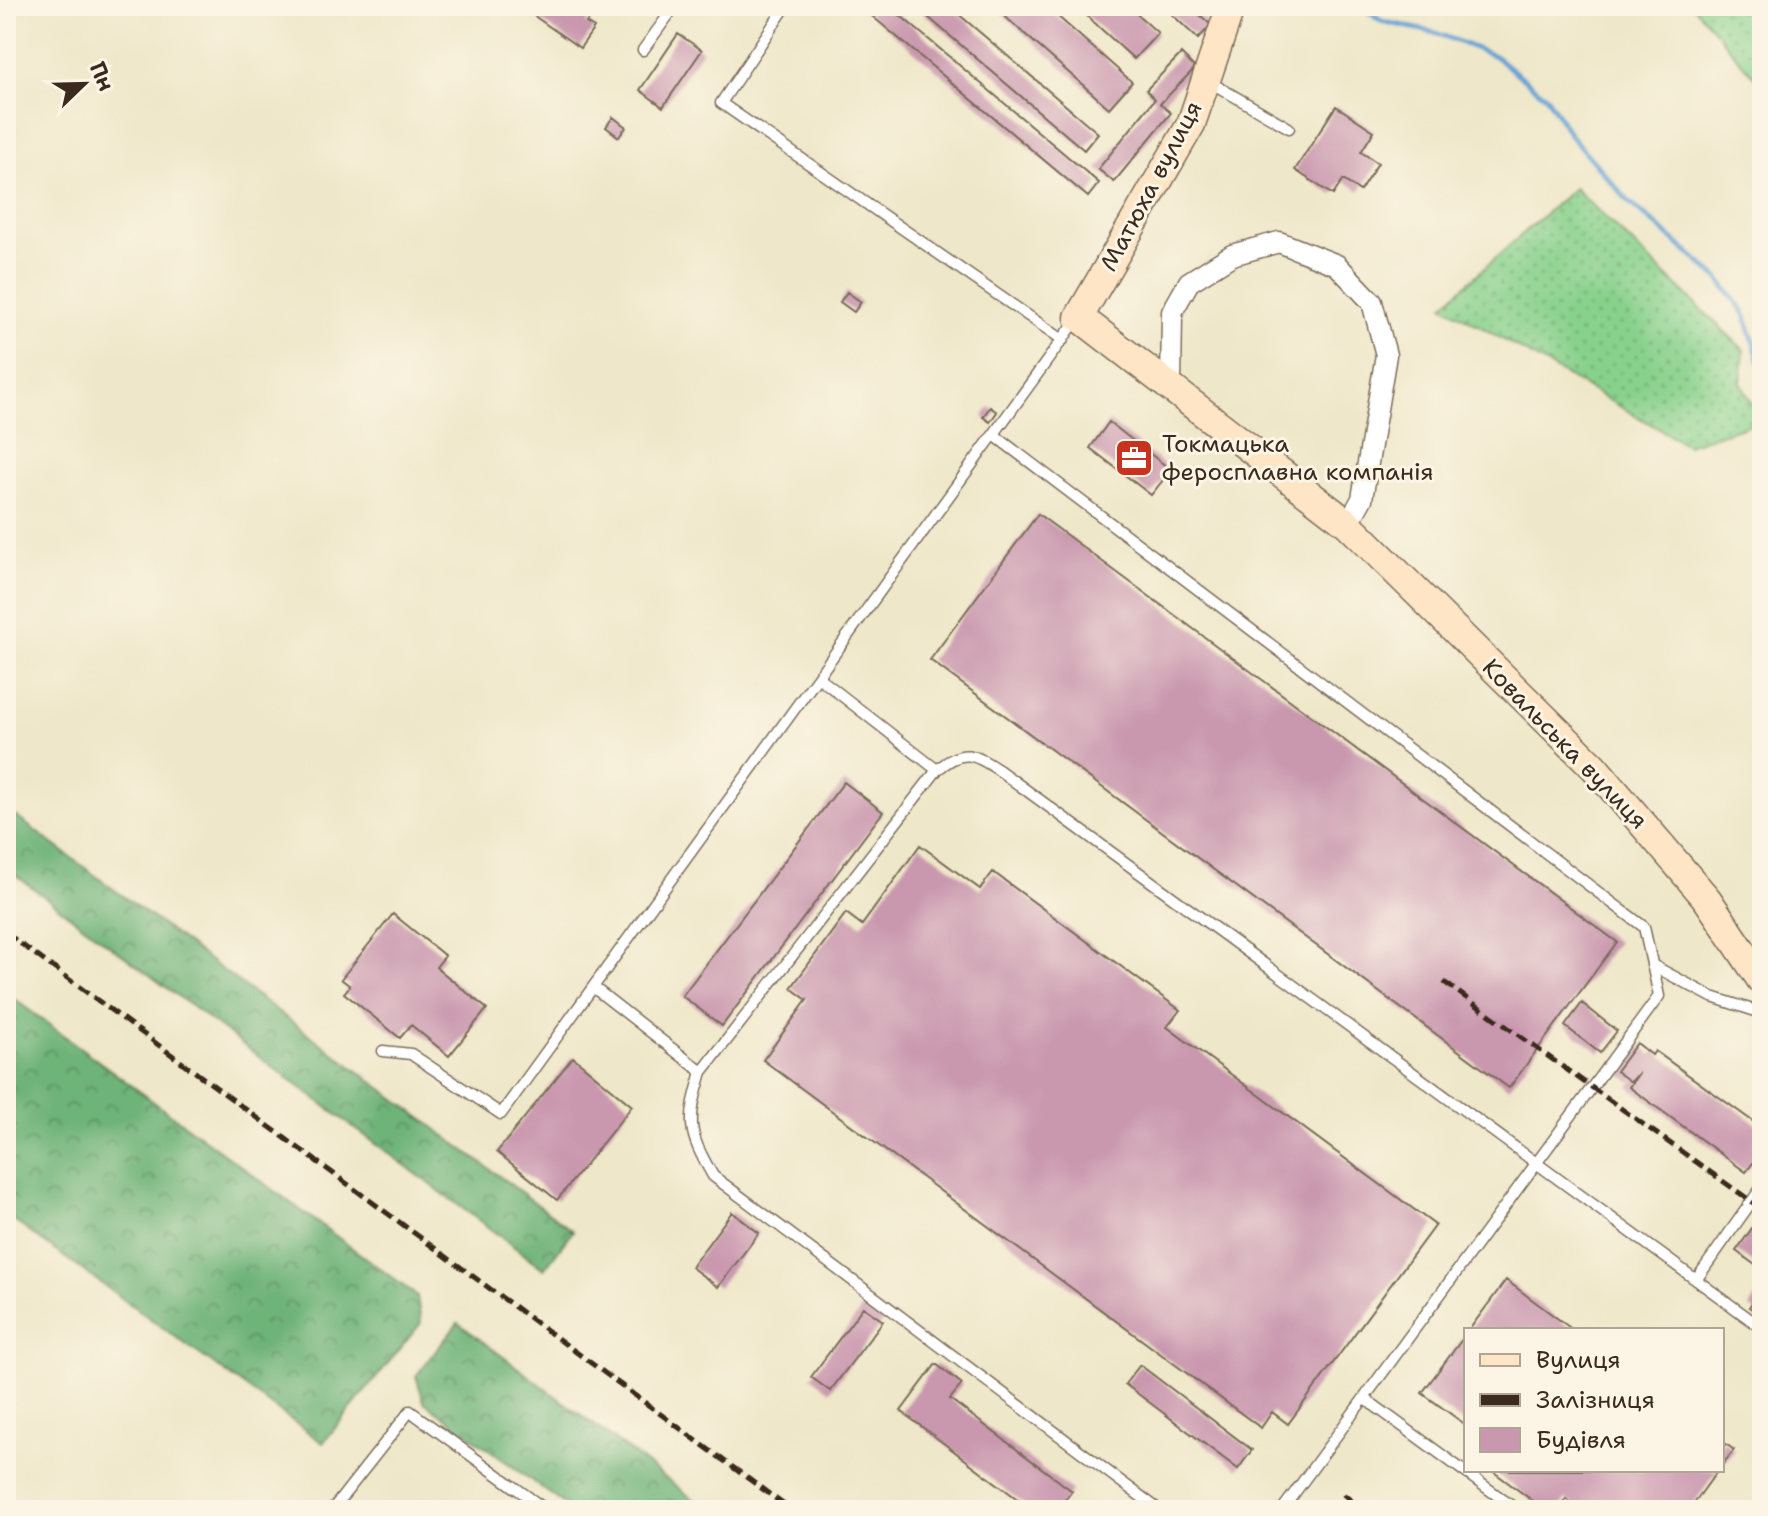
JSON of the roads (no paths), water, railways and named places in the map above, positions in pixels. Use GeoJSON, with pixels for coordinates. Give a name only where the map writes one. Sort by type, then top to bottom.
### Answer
{"type":"FeatureCollection","features":[{"type":"Feature","properties":{"kind":"street","name":"Матюха вулиця"},"geometry":{"type":"LineString","coordinates":[[1079,317],[1191,124],[1231,6]]}},
{"type":"Feature","properties":{"kind":"street"},"geometry":{"type":"LineString","coordinates":[[1171,385],[1172,312],[1189,282],[1232,255],[1279,242],[1337,265],[1372,302],[1386,355],[1362,499],[1348,524]]}},
{"type":"Feature","properties":{"kind":"street","name":"Ковальська вулиця"},"geometry":{"type":"LineString","coordinates":[[1079,317],[1348,524],[1594,767],[1707,899],[1762,981]]}},
{"type":"Feature","properties":{"kind":"lane"},"geometry":{"type":"LineString","coordinates":[[643,50],[675,6]]}},
{"type":"Feature","properties":{"kind":"lane"},"geometry":{"type":"LineString","coordinates":[[784,7],[721,103],[1063,340]]}},
{"type":"Feature","properties":{"kind":"lane"},"geometry":{"type":"LineString","coordinates":[[1206,80],[1289,128]]}},
{"type":"Feature","properties":{"kind":"lane"},"geometry":{"type":"LineString","coordinates":[[383,1051],[411,1054],[501,1114],[1079,317]]}},
{"type":"Feature","properties":{"kind":"lane"},"geometry":{"type":"LineString","coordinates":[[994,435],[1644,927],[1659,996],[1282,1510]]}},
{"type":"Feature","properties":{"kind":"lane"},"geometry":{"type":"LineString","coordinates":[[818,677],[937,770]]}},
{"type":"Feature","properties":{"kind":"lane"},"geometry":{"type":"LineString","coordinates":[[1159,1510],[713,1176],[696,1147],[689,1115],[702,1072],[937,770],[952,757],[975,755],[1000,771],[1762,1328]]}},
{"type":"Feature","properties":{"kind":"lane"},"geometry":{"type":"LineString","coordinates":[[1652,965],[1712,997],[1762,1013]]}},
{"type":"Feature","properties":{"kind":"lane"},"geometry":{"type":"LineString","coordinates":[[593,987],[702,1072]]}},
{"type":"Feature","properties":{"kind":"lane"},"geometry":{"type":"LineString","coordinates":[[1696,1280],[1762,1187]]}},
{"type":"Feature","properties":{"kind":"lane"},"geometry":{"type":"LineString","coordinates":[[1364,1398],[1464,1471]]}},
{"type":"Feature","properties":{"kind":"lane"},"geometry":{"type":"LineString","coordinates":[[332,1510],[410,1411],[546,1510]]}},
{"type":"Feature","properties":{"kind":"lane"},"geometry":{"type":"LineString","coordinates":[[1465,1472],[1517,1510]]}},
{"type":"Feature","properties":{"kind":"waterway"},"geometry":{"type":"LineString","coordinates":[[1361,6],[1381,21],[1436,33],[1495,56],[1547,97],[1570,135],[1629,202],[1718,278],[1745,314],[1762,369]]}},
{"type":"Feature","properties":{"kind":"railway"},"geometry":{"type":"LineString","coordinates":[[6,933],[791,1510]]}},
{"type":"Feature","properties":{"kind":"railway"},"geometry":{"type":"LineString","coordinates":[[1444,982],[1762,1209]]}},
{"type":"Feature","properties":{"kind":"railway"},"geometry":{"type":"LineString","coordinates":[[1343,1494],[1363,1510]]}},
{"type":"Feature","properties":{"kind":"place","name":"Токмацька феросплавна компанія"},"geometry":{"type":"Point","coordinates":[1134,458]}}]}
